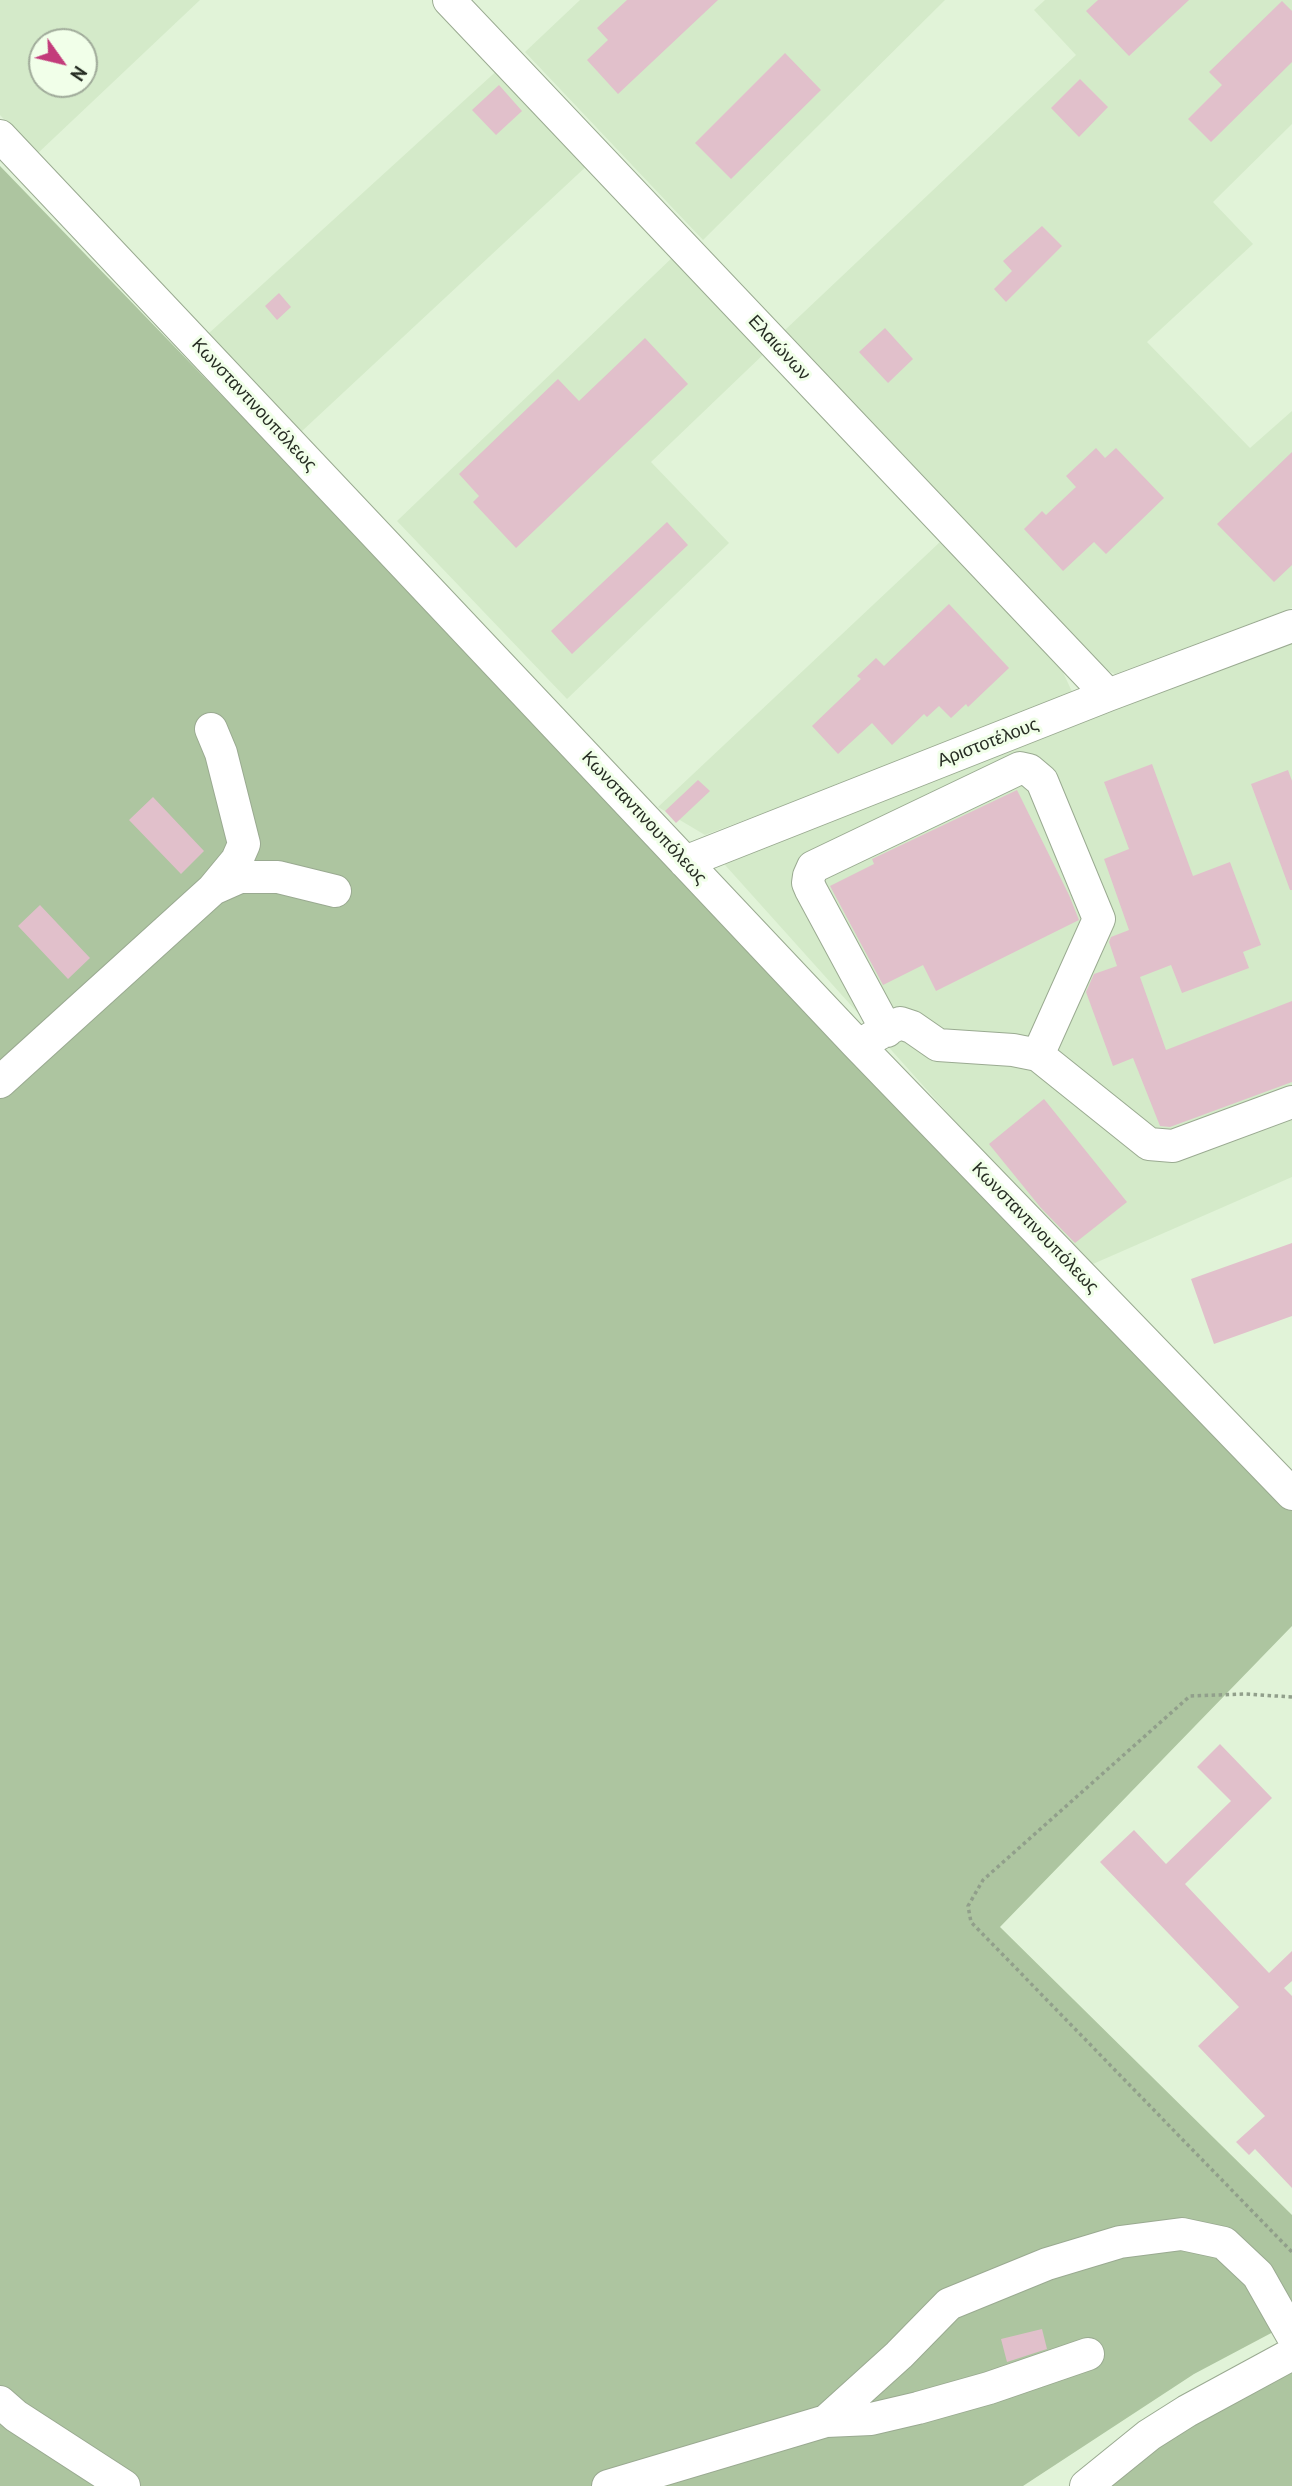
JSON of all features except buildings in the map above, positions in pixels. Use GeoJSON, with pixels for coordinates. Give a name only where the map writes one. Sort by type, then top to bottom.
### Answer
{"type":"FeatureCollection","features":[{"type":"Feature","properties":{"kind":"street","name":"Ελαιώνων"},"geometry":{"type":"LineString","coordinates":[[449,0],[1108,695]]}},
{"type":"Feature","properties":{"kind":"street","name":"Κωνσταντινουπόλεως"},"geometry":{"type":"LineString","coordinates":[[0,136],[856,1043],[1292,1494]]}},
{"type":"Feature","properties":{"kind":"street","name":"Αριστοτέλους"},"geometry":{"type":"LineString","coordinates":[[685,862],[1108,695],[1292,626]]}},
{"type":"Feature","properties":{"kind":"street"},"geometry":{"type":"LineString","coordinates":[[0,1082],[214,889],[237,860],[244,844],[221,753],[211,729]]}},
{"type":"Feature","properties":{"kind":"street"},"geometry":{"type":"LineString","coordinates":[[887,1031],[808,883],[813,867],[1020,768],[1028,770],[1042,781],[1098,919],[1038,1055]]}},
{"type":"Feature","properties":{"kind":"street"},"geometry":{"type":"LineString","coordinates":[[214,889],[240,877],[278,877],[335,891]]}},
{"type":"Feature","properties":{"kind":"street"},"geometry":{"type":"LineString","coordinates":[[856,1043],[901,1023],[912,1027],[938,1045],[1013,1049],[1038,1055],[1149,1144],[1173,1146],[1292,1102]]}},
{"type":"Feature","properties":{"kind":"street"},"geometry":{"type":"LineString","coordinates":[[826,2421],[900,2355],[949,2304],[1047,2264],[1120,2242],[1182,2234],[1224,2243],[1258,2275],[1292,2334]]}},
{"type":"Feature","properties":{"kind":"street"},"geometry":{"type":"LineString","coordinates":[[608,2486],[826,2421],[872,2419],[918,2408],[989,2388],[1088,2354]]}},
{"type":"Feature","properties":{"kind":"street"},"geometry":{"type":"LineString","coordinates":[[1086,2486],[1149,2435],[1187,2410],[1292,2354]]}},
{"type":"Feature","properties":{"kind":"street"},"geometry":{"type":"LineString","coordinates":[[0,2402],[16,2416],[124,2486]]}},
{"type":"Feature","properties":{"kind":"path"},"geometry":{"type":"LineString","coordinates":[[1292,1697],[1245,1694],[1190,1696],[983,1880],[968,1906],[971,1922],[1292,2252]]}},
{"type":"Feature","properties":{"kind":"shaded area"},"geometry":{"type":"Polygon","coordinates":[[[0,0],[200,0],[98,96],[98,28],[28,28],[28,98],[96,98],[37,154],[0,115],[0,0]]]}},
{"type":"Feature","properties":{"kind":"shaded area"},"geometry":{"type":"Polygon","coordinates":[[[580,0],[945,0],[703,240],[525,52],[580,0]]]}},
{"type":"Feature","properties":{"kind":"shaded area"},"geometry":{"type":"Polygon","coordinates":[[[1045,0],[1292,0],[1292,124],[1213,202],[1253,244],[1147,342],[1250,448],[1292,411],[1292,608],[1115,674],[1100,667],[785,330],[1076,55],[1034,10],[1045,0]]]}},
{"type":"Feature","properties":{"kind":"shaded area"},"geometry":{"type":"Polygon","coordinates":[[[502,66],[591,162],[301,432],[208,334],[502,66]]]}},
{"type":"Feature","properties":{"kind":"shaded area"},"geometry":{"type":"Polygon","coordinates":[[[0,166],[1292,1503],[1292,1626],[1000,1927],[1292,2215],[1292,2322],[1194,2374],[1023,2486],[0,2486],[0,166]]]}},
{"type":"Feature","properties":{"kind":"shaded area"},"geometry":{"type":"Polygon","coordinates":[[[676,254],[768,350],[651,462],[729,543],[567,699],[397,521],[676,254]]]}},
{"type":"Feature","properties":{"kind":"shaded area"},"geometry":{"type":"Polygon","coordinates":[[[940,542],[1049,642],[1074,696],[705,835],[658,807],[940,542]]]}},
{"type":"Feature","properties":{"kind":"shaded area"},"geometry":{"type":"Polygon","coordinates":[[[1292,626],[1292,1177],[1086,1267],[708,846],[1292,626]]]}},
{"type":"Feature","properties":{"kind":"shaded area"},"geometry":{"type":"Polygon","coordinates":[[[1292,2372],[1292,2486],[1101,2486],[1175,2434],[1292,2372]]]}}]}
